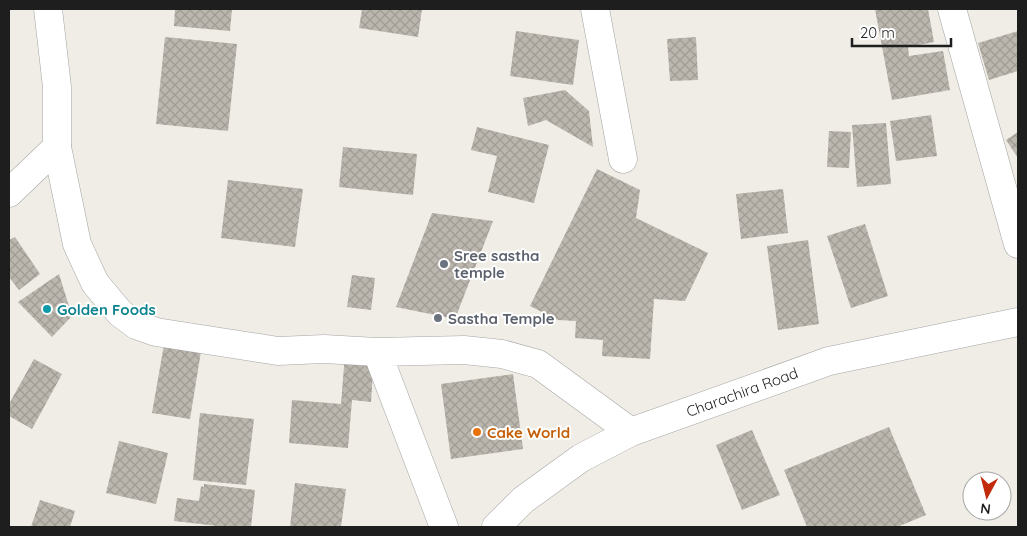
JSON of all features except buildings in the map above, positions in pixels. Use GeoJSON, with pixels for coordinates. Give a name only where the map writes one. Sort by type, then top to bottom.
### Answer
{"type":"FeatureCollection","features":[{"type":"Feature","properties":{"kind":"street"},"geometry":{"type":"LineString","coordinates":[[48,9],[57,87],[57,146],[77,244],[96,282],[120,314],[136,325],[156,332],[278,351],[324,349],[377,352],[464,350],[502,354],[538,364],[630,432]]}},
{"type":"Feature","properties":{"kind":"street"},"geometry":{"type":"LineString","coordinates":[[595,9],[623,159]]}},
{"type":"Feature","properties":{"kind":"street"},"geometry":{"type":"LineString","coordinates":[[952,9],[1018,244]]}},
{"type":"Feature","properties":{"kind":"street"},"geometry":{"type":"LineString","coordinates":[[9,193],[57,146]]}},
{"type":"Feature","properties":{"kind":"street","name":"Charachira Road"},"geometry":{"type":"LineString","coordinates":[[496,527],[523,500],[581,458],[630,432],[829,361],[1018,322]]}},
{"type":"Feature","properties":{"kind":"street"},"geometry":{"type":"LineString","coordinates":[[377,352],[444,527]]}},
{"type":"Feature","properties":{"kind":"place","name":"Sree sastha temple"},"geometry":{"type":"Point","coordinates":[444,264]}},
{"type":"Feature","properties":{"kind":"place","name":"Golden Foods"},"geometry":{"type":"Point","coordinates":[47,309]}},
{"type":"Feature","properties":{"kind":"place","name":"Sastha Temple"},"geometry":{"type":"Point","coordinates":[438,318]}},
{"type":"Feature","properties":{"kind":"place","name":"Cake World"},"geometry":{"type":"Point","coordinates":[477,432]}}]}
